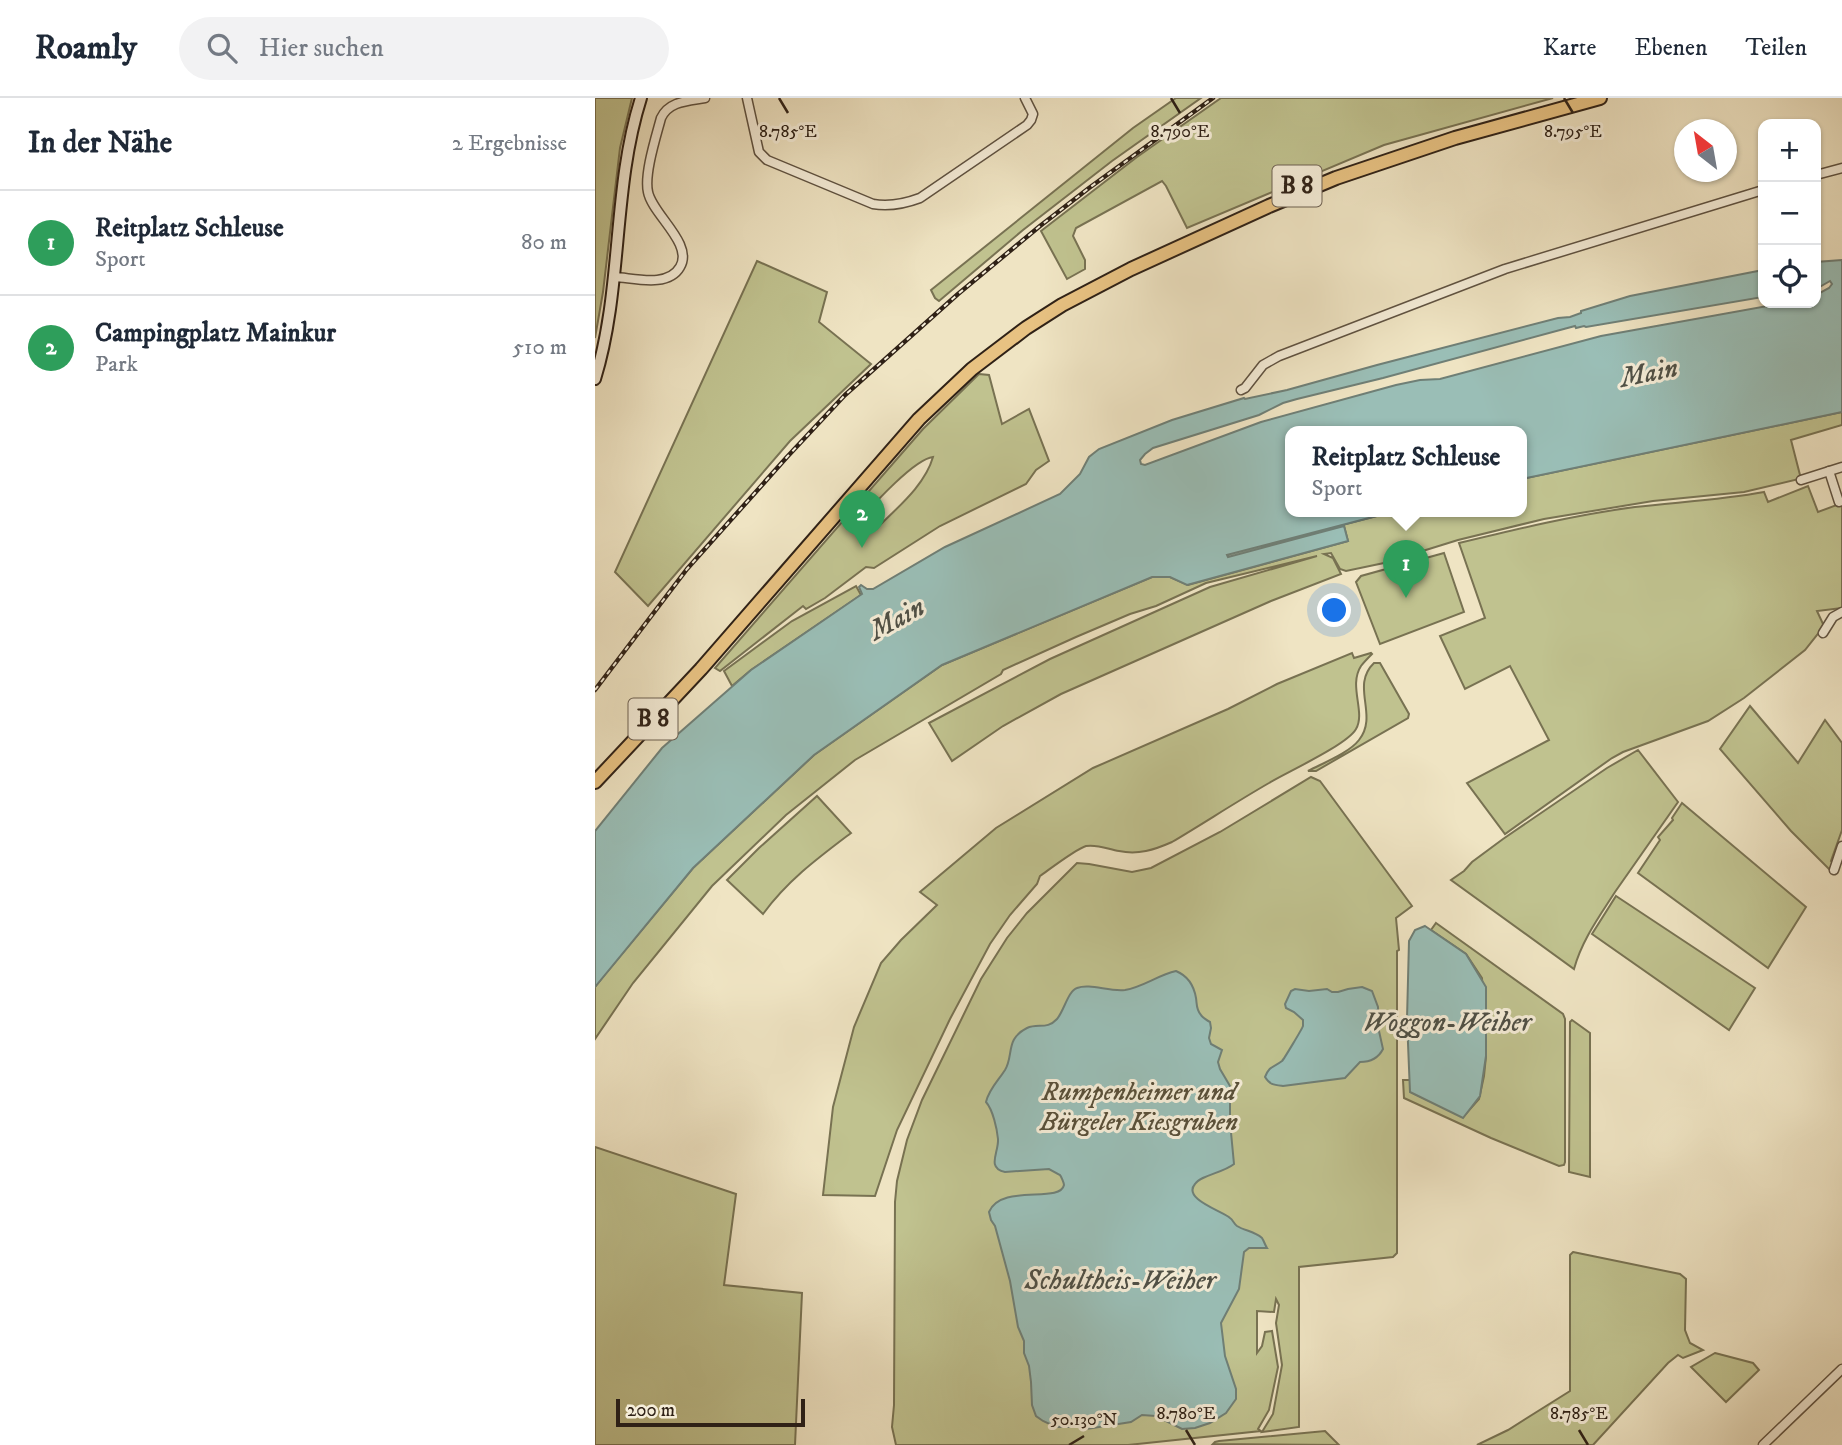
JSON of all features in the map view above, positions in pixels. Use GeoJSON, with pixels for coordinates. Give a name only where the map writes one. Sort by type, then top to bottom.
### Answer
{"type":"FeatureCollection","features":[{"type":"Feature","properties":{"kind":"main road","name":"B 8"},"geometry":{"type":"LineString","coordinates":[[595,771],[698,662],[921,406],[972,359],[1076,289],[1124,264],[1323,176],[1440,135],[1572,98]]}},
{"type":"Feature","properties":{"kind":"main road","name":"B 8"},"geometry":{"type":"LineString","coordinates":[[595,782],[701,669],[919,419],[979,363],[1040,314],[1131,269],[1336,178],[1445,141],[1600,98]]}},
{"type":"Feature","properties":{"kind":"street"},"geometry":{"type":"LineString","coordinates":[[595,379],[608,325],[625,171],[641,98]]}},
{"type":"Feature","properties":{"kind":"street"},"geometry":{"type":"LineString","coordinates":[[615,276],[660,280],[680,268],[683,260],[681,245],[650,199],[647,178],[664,110],[674,104],[705,98]]}},
{"type":"Feature","properties":{"kind":"street"},"geometry":{"type":"LineString","coordinates":[[747,98],[759,152],[767,160],[873,204],[884,206],[906,204],[920,198],[1027,125],[1033,114],[1024,98]]}},
{"type":"Feature","properties":{"kind":"street"},"geometry":{"type":"LineString","coordinates":[[1821,174],[1842,168]]}},
{"type":"Feature","properties":{"kind":"street"},"geometry":{"type":"LineString","coordinates":[[1241,390],[1263,365],[1279,356],[1480,278],[1758,192]]}},
{"type":"Feature","properties":{"kind":"street"},"geometry":{"type":"LineString","coordinates":[[1801,480],[1842,467]]}},
{"type":"Feature","properties":{"kind":"street"},"geometry":{"type":"LineString","coordinates":[[1829,471],[1839,502]]}},
{"type":"Feature","properties":{"kind":"street"},"geometry":{"type":"LineString","coordinates":[[1823,633],[1833,617],[1842,612]]}},
{"type":"Feature","properties":{"kind":"street"},"geometry":{"type":"LineString","coordinates":[[1833,870],[1842,846]]}},
{"type":"Feature","properties":{"kind":"street"},"geometry":{"type":"LineString","coordinates":[[1768,1443],[1842,1369]]}},
{"type":"Feature","properties":{"kind":"green space"},"geometry":{"type":"Polygon","coordinates":[[[595,98],[632,98],[620,148],[595,338],[595,98]]]}},
{"type":"Feature","properties":{"kind":"green space"},"geometry":{"type":"Polygon","coordinates":[[[1176,98],[1201,98],[1112,161],[1023,230],[939,301],[935,298],[931,290],[1133,128],[1176,98]]]}},
{"type":"Feature","properties":{"kind":"green space"},"geometry":{"type":"Polygon","coordinates":[[[1221,98],[1553,98],[1384,145],[1187,228],[1162,181],[1076,228],[1073,236],[1085,260],[1085,269],[1067,279],[1041,231],[1137,157],[1221,98]]]}},
{"type":"Feature","properties":{"kind":"green space"},"geometry":{"type":"Polygon","coordinates":[[[757,261],[827,292],[819,322],[871,364],[790,441],[648,606],[615,572],[757,261]]]}},
{"type":"Feature","properties":{"kind":"green space"},"geometry":{"type":"Polygon","coordinates":[[[979,374],[989,375],[1002,424],[1029,409],[1049,461],[1036,470],[1026,484],[940,526],[874,568],[866,567],[825,598],[806,609],[803,606],[720,671],[715,668],[923,429],[979,374]],[[933,457],[916,465],[885,493],[862,519],[878,527],[910,495],[933,457]]]}},
{"type":"Feature","properties":{"kind":"green space"},"geometry":{"type":"Polygon","coordinates":[[[1842,412],[1842,425],[1791,440],[1799,479],[1744,492],[1653,501],[1544,519],[1346,571],[1340,569],[1331,553],[1324,554],[1333,558],[1341,574],[1271,601],[1061,694],[1003,726],[952,761],[929,723],[1050,659],[1210,587],[1317,556],[1206,583],[1003,670],[1001,674],[855,760],[786,815],[712,886],[633,983],[595,1039],[595,987],[693,868],[814,755],[942,665],[1152,577],[1170,577],[1188,585],[1348,541],[1344,526],[1262,548],[1373,517],[1527,517],[1527,478],[1842,412]]]}},
{"type":"Feature","properties":{"kind":"green space"},"geometry":{"type":"Polygon","coordinates":[[[1808,486],[1818,512],[1842,503],[1842,608],[1817,611],[1824,626],[1805,650],[1744,698],[1708,721],[1612,758],[1505,834],[1467,783],[1549,740],[1510,666],[1465,689],[1440,636],[1485,618],[1459,543],[1568,518],[1635,507],[1764,492],[1768,502],[1808,486]]]}},
{"type":"Feature","properties":{"kind":"green space"},"geometry":{"type":"Polygon","coordinates":[[[1444,553],[1464,612],[1380,644],[1356,582],[1361,576],[1444,553]]]}},
{"type":"Feature","properties":{"kind":"green space"},"geometry":{"type":"Polygon","coordinates":[[[856,586],[861,595],[751,670],[732,686],[724,671],[792,621],[856,586]]]}},
{"type":"Feature","properties":{"kind":"green space"},"geometry":{"type":"Polygon","coordinates":[[[1352,653],[1354,658],[1372,654],[1357,674],[1359,722],[1356,729],[1341,743],[1172,842],[1139,852],[1086,846],[1040,876],[1037,884],[1010,915],[990,944],[950,1019],[897,1130],[875,1196],[823,1195],[833,1107],[854,1027],[881,963],[937,905],[920,892],[996,828],[1093,768],[1228,709],[1277,684],[1352,653]]]}},
{"type":"Feature","properties":{"kind":"green space"},"geometry":{"type":"Polygon","coordinates":[[[1374,663],[1380,663],[1409,714],[1408,718],[1316,771],[1308,771],[1342,753],[1359,740],[1366,721],[1364,681],[1374,663]]]}},
{"type":"Feature","properties":{"kind":"green space"},"geometry":{"type":"Polygon","coordinates":[[[1750,706],[1798,763],[1825,720],[1842,743],[1842,830],[1830,870],[1791,831],[1720,749],[1750,706]]]}},
{"type":"Feature","properties":{"kind":"green space"},"geometry":{"type":"Polygon","coordinates":[[[1638,750],[1678,802],[1597,920],[1574,969],[1451,880],[1503,839],[1638,750]]]}},
{"type":"Feature","properties":{"kind":"green space","name":"Rumpenheimer und Bürgeler Kiesgruben"},"geometry":{"type":"Polygon","coordinates":[[[1311,777],[1320,781],[1412,906],[1396,918],[1399,950],[1397,1253],[1393,1257],[1299,1267],[1299,1427],[1262,1432],[1273,1414],[1282,1365],[1276,1323],[1279,1305],[1276,1299],[1274,1312],[1257,1311],[1257,1353],[1262,1346],[1265,1332],[1272,1331],[1278,1367],[1269,1410],[1258,1429],[1261,1431],[1128,1445],[896,1445],[892,1427],[897,1181],[907,1140],[922,1100],[981,979],[1007,938],[1027,913],[1077,863],[1132,872],[1151,868],[1220,832],[1311,777]]]}},
{"type":"Feature","properties":{"kind":"green space"},"geometry":{"type":"Polygon","coordinates":[[[817,796],[851,833],[793,880],[763,914],[727,880],[817,796]]]}},
{"type":"Feature","properties":{"kind":"green space"},"geometry":{"type":"Polygon","coordinates":[[[1682,803],[1806,907],[1768,968],[1638,873],[1660,840],[1658,837],[1673,820],[1682,803]]]}},
{"type":"Feature","properties":{"kind":"green space"},"geometry":{"type":"Polygon","coordinates":[[[1616,896],[1755,988],[1729,1030],[1592,934],[1616,896]]]}},
{"type":"Feature","properties":{"kind":"green space"},"geometry":{"type":"Polygon","coordinates":[[[1436,923],[1563,1014],[1564,1165],[1559,1166],[1491,1138],[1404,1098],[1403,1080],[1410,1080],[1411,1092],[1463,1117],[1479,1099],[1484,1076],[1486,1056],[1482,978],[1466,954],[1431,930],[1436,923]]]}},
{"type":"Feature","properties":{"kind":"green space"},"geometry":{"type":"Polygon","coordinates":[[[1572,1020],[1590,1033],[1590,1177],[1569,1172],[1572,1020]]]}},
{"type":"Feature","properties":{"kind":"green space"},"geometry":{"type":"Polygon","coordinates":[[[595,1147],[736,1194],[724,1285],[802,1293],[795,1445],[595,1445],[595,1147]]]}},
{"type":"Feature","properties":{"kind":"green space"},"geometry":{"type":"Polygon","coordinates":[[[1573,1252],[1680,1274],[1686,1279],[1685,1330],[1690,1343],[1703,1350],[1683,1358],[1678,1355],[1668,1363],[1593,1445],[1477,1445],[1508,1430],[1570,1391],[1570,1255],[1573,1252]]]}},
{"type":"Feature","properties":{"kind":"green space"},"geometry":{"type":"Polygon","coordinates":[[[1715,1353],[1753,1363],[1759,1370],[1726,1402],[1691,1367],[1715,1353]]]}},
{"type":"Feature","properties":{"kind":"green space"},"geometry":{"type":"Polygon","coordinates":[[[1325,1431],[1339,1445],[1213,1444],[1219,1441],[1325,1431]]]}},
{"type":"Feature","properties":{"kind":"water","name":"Main"},"geometry":{"type":"Polygon","coordinates":[[[1842,260],[1842,412],[1527,478],[1527,426],[1285,426],[1285,517],[1373,517],[1227,555],[1228,557],[1344,526],[1348,541],[1187,585],[1170,577],[1152,577],[942,665],[814,755],[693,868],[595,987],[595,831],[662,748],[751,670],[862,594],[859,587],[861,585],[873,589],[945,547],[1060,494],[1080,474],[1089,457],[1099,449],[1172,420],[1244,398],[1287,390],[1570,317],[1630,296],[1758,271],[1758,298],[1586,327],[1575,326],[1297,399],[1259,415],[1153,448],[1140,460],[1141,464],[1145,465],[1261,422],[1396,385],[1440,379],[1601,336],[1758,308],[1821,308],[1821,292],[1829,288],[1832,284],[1830,281],[1821,286],[1821,262],[1842,260]]]}},
{"type":"Feature","properties":{"kind":"water","name":"Woggon-Weiher"},"geometry":{"type":"Polygon","coordinates":[[[1425,926],[1466,954],[1486,987],[1486,1056],[1480,1096],[1463,1118],[1410,1092],[1407,1019],[1409,941],[1415,930],[1425,926]]]}},
{"type":"Feature","properties":{"kind":"water","name":"Schultheis-Weiher"},"geometry":{"type":"Polygon","coordinates":[[[1176,971],[1190,982],[1198,1011],[1210,1022],[1209,1038],[1211,1044],[1222,1050],[1218,1062],[1230,1086],[1234,1164],[1198,1181],[1192,1189],[1198,1200],[1230,1218],[1237,1226],[1262,1238],[1267,1248],[1249,1248],[1244,1252],[1239,1289],[1221,1323],[1225,1356],[1236,1389],[1236,1399],[1226,1413],[1195,1428],[1182,1429],[1156,1416],[1142,1415],[1131,1422],[1087,1429],[1086,1426],[1076,1423],[1069,1427],[1056,1427],[1036,1416],[1032,1405],[1024,1341],[1018,1327],[1010,1281],[989,1212],[996,1203],[1005,1198],[1052,1193],[1060,1190],[1064,1184],[1060,1175],[1049,1169],[1005,1172],[996,1167],[997,1135],[993,1115],[986,1102],[987,1097],[1005,1070],[1013,1042],[1020,1032],[1053,1022],[1077,988],[1088,986],[1125,990],[1176,971]]]}},
{"type":"Feature","properties":{"kind":"water"},"geometry":{"type":"Polygon","coordinates":[[[1362,987],[1372,991],[1378,1007],[1383,1049],[1379,1055],[1370,1061],[1360,1062],[1345,1078],[1283,1086],[1269,1082],[1265,1077],[1267,1073],[1282,1061],[1303,1026],[1303,1020],[1286,1008],[1291,991],[1327,989],[1338,992],[1362,987]]]}},
{"type":"Feature","properties":{"kind":"railway"},"geometry":{"type":"LineString","coordinates":[[595,690],[687,569],[845,395],[958,294],[1040,226],[1213,98]]}},
{"type":"Feature","properties":{"kind":"place","name":"Campingplatz Mainkur"},"geometry":{"type":"Point","coordinates":[862,548]}},
{"type":"Feature","properties":{"kind":"place","name":"Reitplatz Schleuse"},"geometry":{"type":"Point","coordinates":[1406,598]}}]}
